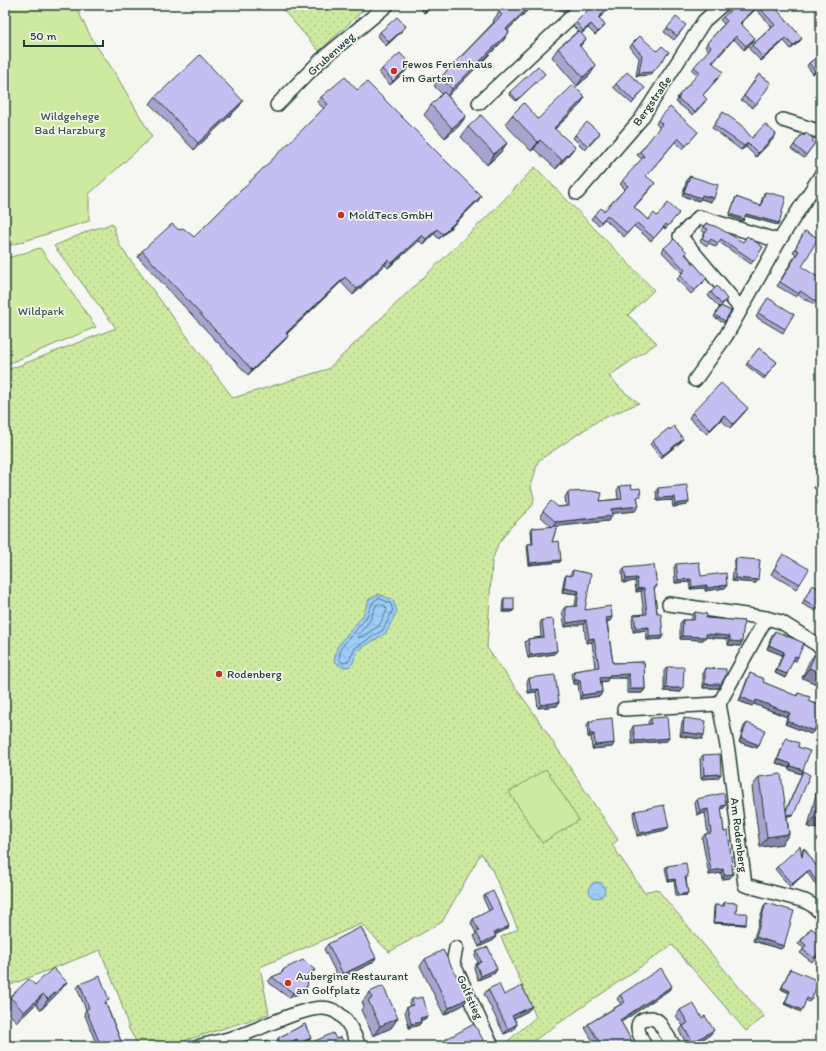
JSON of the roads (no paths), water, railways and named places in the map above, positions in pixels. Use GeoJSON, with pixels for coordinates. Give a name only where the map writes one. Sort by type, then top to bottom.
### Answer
{"type":"FeatureCollection","features":[{"type":"Feature","properties":{"kind":"street","name":"Grubenweg"},"geometry":{"type":"LineString","coordinates":[[277,105],[320,61],[387,5]]}},
{"type":"Feature","properties":{"kind":"street"},"geometry":{"type":"LineString","coordinates":[[479,103],[584,5]]}},
{"type":"Feature","properties":{"kind":"street","name":"Bergstraße"},"geometry":{"type":"LineString","coordinates":[[577,193],[641,119],[704,22],[722,5]]}},
{"type":"Feature","properties":{"kind":"street"},"geometry":{"type":"LineString","coordinates":[[783,120],[821,132]]}},
{"type":"Feature","properties":{"kind":"street"},"geometry":{"type":"LineString","coordinates":[[695,380],[726,336],[779,241],[821,175]]}},
{"type":"Feature","properties":{"kind":"street"},"geometry":{"type":"LineString","coordinates":[[741,309],[680,236],[699,216],[779,241]]}},
{"type":"Feature","properties":{"kind":"street"},"geometry":{"type":"LineString","coordinates":[[669,604],[766,618],[781,622],[821,647]]}},
{"type":"Feature","properties":{"kind":"street"},"geometry":{"type":"LineString","coordinates":[[624,708],[719,704],[766,618]]}},
{"type":"Feature","properties":{"kind":"street","name":"Am Rodenberg"},"geometry":{"type":"LineString","coordinates":[[719,704],[728,751],[745,885],[805,901],[821,913]]}},
{"type":"Feature","properties":{"kind":"street","name":"Golfstieg"},"geometry":{"type":"LineString","coordinates":[[456,948],[453,963],[492,1046]]}},
{"type":"Feature","properties":{"kind":"street"},"geometry":{"type":"LineString","coordinates":[[200,1046],[238,1036],[316,1007],[330,1009],[343,1017],[352,1029],[359,1046]]}},
{"type":"Feature","properties":{"kind":"street"},"geometry":{"type":"LineString","coordinates":[[645,1046],[637,1031],[637,1025],[642,1020],[652,1018],[658,1021],[674,1046]]}},
{"type":"Feature","properties":{"kind":"water"},"geometry":{"type":"Polygon","coordinates":[[[379,594],[393,600],[397,611],[386,633],[357,651],[353,663],[349,667],[342,667],[334,661],[337,647],[363,615],[369,599],[379,594]]]}},
{"type":"Feature","properties":{"kind":"water"},"geometry":{"type":"Polygon","coordinates":[[[597,882],[604,887],[605,890],[600,897],[597,898],[590,893],[589,890],[594,883],[597,882]]]}},
{"type":"Feature","properties":{"kind":"place","name":"Fewos Ferienhaus im Garten"},"geometry":{"type":"Point","coordinates":[394,71]}},
{"type":"Feature","properties":{"kind":"place","name":"MoldTecs GmbH"},"geometry":{"type":"Point","coordinates":[341,215]}},
{"type":"Feature","properties":{"kind":"place","name":"Rodenberg"},"geometry":{"type":"Point","coordinates":[219,674]}},
{"type":"Feature","properties":{"kind":"place","name":"Aubergine Restaurant an Golfplatz"},"geometry":{"type":"Point","coordinates":[288,983]}},
{"type":"Feature","properties":{"kind":"park label","name":"Wildgehege Bad Harzburg"},"geometry":{"type":"Point","coordinates":[70,123]}},
{"type":"Feature","properties":{"kind":"park label","name":"Wildpark"},"geometry":{"type":"Point","coordinates":[41,311]}}]}
